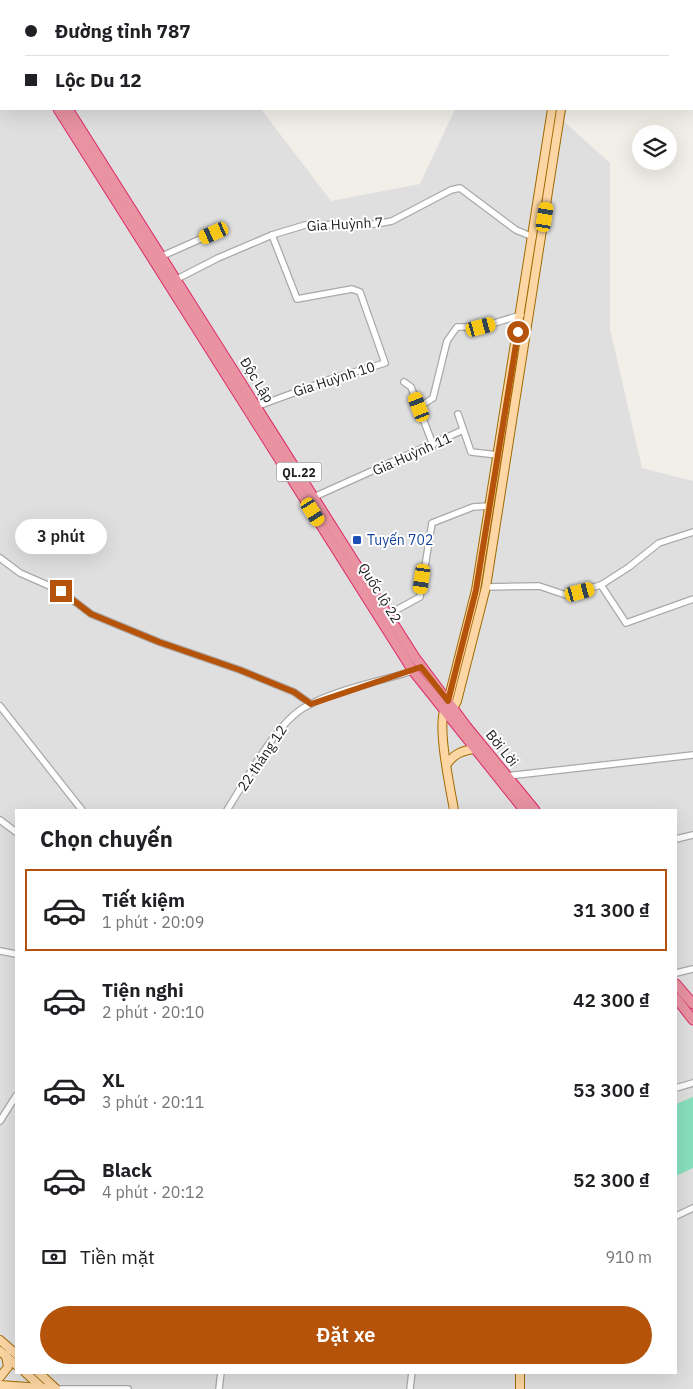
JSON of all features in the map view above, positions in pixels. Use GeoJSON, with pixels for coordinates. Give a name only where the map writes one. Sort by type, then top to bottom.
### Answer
{"type":"FeatureCollection","features":[{"type":"Feature","properties":{"kind":"highway","name":"Độc Lập"},"geometry":{"type":"LineString","coordinates":[[59,110],[171,282],[258,406],[387,615],[417,669]]}},
{"type":"Feature","properties":{"kind":"highway","name":"Độc Lập"},"geometry":{"type":"LineString","coordinates":[[69,110],[160,257],[171,282]]}},
{"type":"Feature","properties":{"kind":"highway","name":"Quốc lộ 22"},"geometry":{"type":"LineString","coordinates":[[171,282],[417,669],[449,707]]}},
{"type":"Feature","properties":{"kind":"highway","name":"Bời Lời"},"geometry":{"type":"LineString","coordinates":[[449,707],[474,749],[523,809]]}},
{"type":"Feature","properties":{"kind":"highway","name":"Bời Lời"},"geometry":{"type":"LineString","coordinates":[[449,707],[535,809]]}},
{"type":"Feature","properties":{"kind":"highway"},"geometry":{"type":"LineString","coordinates":[[677,985],[693,1004]]}},
{"type":"Feature","properties":{"kind":"highway"},"geometry":{"type":"LineString","coordinates":[[677,999],[693,1020]]}},
{"type":"Feature","properties":{"kind":"main road"},"geometry":{"type":"LineString","coordinates":[[449,707],[471,614],[490,506],[552,110]]}},
{"type":"Feature","properties":{"kind":"main road"},"geometry":{"type":"LineString","coordinates":[[454,809],[442,717],[449,707],[458,701],[486,587],[561,110]]}},
{"type":"Feature","properties":{"kind":"main road"},"geometry":{"type":"LineString","coordinates":[[447,764],[453,755],[462,750],[474,749]]}},
{"type":"Feature","properties":{"kind":"main road"},"geometry":{"type":"LineString","coordinates":[[0,1340],[15,1353]]}},
{"type":"Feature","properties":{"kind":"main road"},"geometry":{"type":"LineString","coordinates":[[3,1353],[15,1364]]}},
{"type":"Feature","properties":{"kind":"main road"},"geometry":{"type":"LineString","coordinates":[[0,1377],[8,1367],[3,1353]]}},
{"type":"Feature","properties":{"kind":"main road"},"geometry":{"type":"LineString","coordinates":[[27,1374],[43,1388]]}},
{"type":"Feature","properties":{"kind":"main road"},"geometry":{"type":"LineString","coordinates":[[40,1374],[58,1389]]}},
{"type":"Feature","properties":{"kind":"main road"},"geometry":{"type":"LineString","coordinates":[[520,1374],[520,1389]]}},
{"type":"Feature","properties":{"kind":"main road"},"geometry":{"type":"LineString","coordinates":[[0,1385],[58,1389]]}},
{"type":"Feature","properties":{"kind":"street","name":"Gia Huỳnh 7"},"geometry":{"type":"LineString","coordinates":[[171,282],[218,258],[305,225],[376,224],[392,221],[451,190],[460,188],[516,230],[532,238]]}},
{"type":"Feature","properties":{"kind":"street"},"geometry":{"type":"LineString","coordinates":[[160,257],[214,233]]}},
{"type":"Feature","properties":{"kind":"street","name":"Gia Huỳnh 10"},"geometry":{"type":"LineString","coordinates":[[258,406],[334,378],[385,363],[360,292],[352,289],[297,299],[272,236]]}},
{"type":"Feature","properties":{"kind":"street"},"geometry":{"type":"LineString","coordinates":[[419,407],[433,398],[446,341],[457,327],[481,327],[521,315]]}},
{"type":"Feature","properties":{"kind":"street"},"geometry":{"type":"LineString","coordinates":[[404,382],[411,387],[433,445]]}},
{"type":"Feature","properties":{"kind":"street"},"geometry":{"type":"LineString","coordinates":[[458,414],[464,426],[463,430]]}},
{"type":"Feature","properties":{"kind":"street","name":"Gia Huỳnh 11"},"geometry":{"type":"LineString","coordinates":[[314,497],[463,430],[471,452],[498,455]]}},
{"type":"Feature","properties":{"kind":"street"},"geometry":{"type":"LineString","coordinates":[[387,615],[420,597],[432,523],[473,507],[490,506]]}},
{"type":"Feature","properties":{"kind":"street"},"geometry":{"type":"LineString","coordinates":[[486,587],[539,586],[562,596],[601,585],[629,567],[659,543],[693,532]]}},
{"type":"Feature","properties":{"kind":"street"},"geometry":{"type":"LineString","coordinates":[[0,558],[20,573],[61,591],[91,614],[159,642],[240,670],[294,692],[311,704]]}},
{"type":"Feature","properties":{"kind":"street"},"geometry":{"type":"LineString","coordinates":[[601,585],[626,623],[693,599]]}},
{"type":"Feature","properties":{"kind":"street","name":"22 tháng 12"},"geometry":{"type":"LineString","coordinates":[[228,809],[277,733],[296,713],[311,704],[417,669]]}},
{"type":"Feature","properties":{"kind":"street"},"geometry":{"type":"LineString","coordinates":[[0,706],[81,809]]}},
{"type":"Feature","properties":{"kind":"street"},"geometry":{"type":"LineString","coordinates":[[507,776],[693,755]]}},
{"type":"Feature","properties":{"kind":"street"},"geometry":{"type":"LineString","coordinates":[[0,820],[15,831]]}},
{"type":"Feature","properties":{"kind":"street"},"geometry":{"type":"LineString","coordinates":[[677,839],[693,835]]}},
{"type":"Feature","properties":{"kind":"street"},"geometry":{"type":"LineString","coordinates":[[0,951],[15,954]]}},
{"type":"Feature","properties":{"kind":"street"},"geometry":{"type":"LineString","coordinates":[[677,973],[693,968]]}},
{"type":"Feature","properties":{"kind":"street"},"geometry":{"type":"LineString","coordinates":[[677,1088],[693,1082]]}},
{"type":"Feature","properties":{"kind":"street"},"geometry":{"type":"LineString","coordinates":[[0,1121],[15,1098]]}},
{"type":"Feature","properties":{"kind":"street"},"geometry":{"type":"LineString","coordinates":[[677,1216],[693,1208]]}},
{"type":"Feature","properties":{"kind":"street"},"geometry":{"type":"LineString","coordinates":[[219,1389],[221,1374]]}},
{"type":"Feature","properties":{"kind":"street"},"geometry":{"type":"LineString","coordinates":[[410,1389],[412,1374]]}},
{"type":"Feature","properties":{"kind":"street"},"geometry":{"type":"LineString","coordinates":[[58,1389],[128,1389]]}},
{"type":"Feature","properties":{"kind":"shaded area"},"geometry":{"type":"Polygon","coordinates":[[[0,110],[262,110],[331,201],[420,184],[455,110],[551,110],[610,163],[610,329],[642,468],[693,481],[693,1389],[0,1389],[0,110]]]}},
{"type":"Feature","properties":{"kind":"green space"},"geometry":{"type":"Polygon","coordinates":[[[693,1097],[693,1168],[677,1176],[677,1104],[693,1097]]]}},
{"type":"Feature","properties":{"kind":"place","name":"Tuyến 702"},"geometry":{"type":"Point","coordinates":[357,540]}},
{"type":"Feature","properties":{"kind":"route"},"geometry":{"type":"LineString","coordinates":[[61,591],[91,614],[159,642],[240,670],[294,692],[311,704],[421,667],[448,701],[476,590],[518,332]]}}]}
